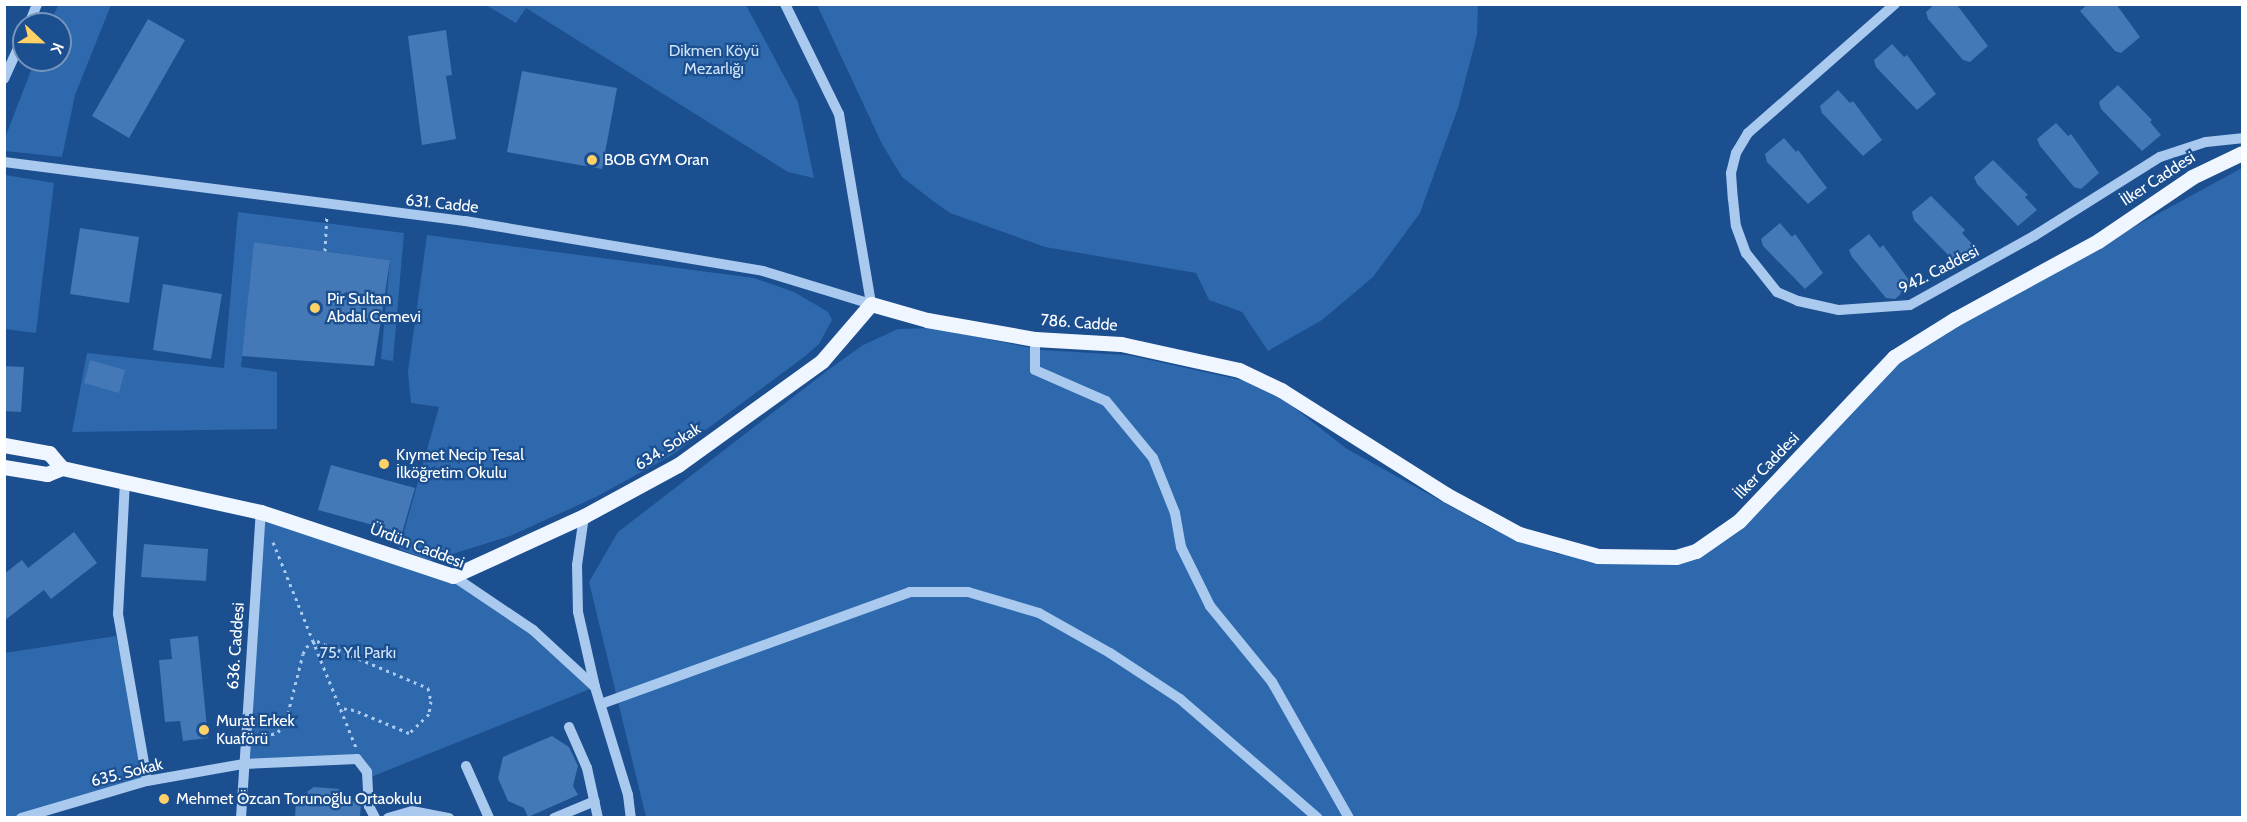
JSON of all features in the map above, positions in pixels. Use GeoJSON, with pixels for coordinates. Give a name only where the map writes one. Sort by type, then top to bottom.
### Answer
{"type":"FeatureCollection","features":[{"type":"Feature","properties":{"kind":"main road","name":"İlker Caddesi"},"geometry":{"type":"LineString","coordinates":[[1281,390],[1438,489],[1518,534],[1598,556],[1676,557],[1696,551],[1738,521],[1864,385],[1902,352],[2098,241],[2192,177],[2242,153]]}},
{"type":"Feature","properties":{"kind":"main road","name":"786. Cadde"},"geometry":{"type":"LineString","coordinates":[[871,303],[927,320],[1035,339],[1121,344],[1176,353],[1239,370],[1281,390]]}},
{"type":"Feature","properties":{"kind":"main road","name":"634. Sokak"},"geometry":{"type":"LineString","coordinates":[[453,576],[584,516],[678,465],[822,361],[871,303]]}},
{"type":"Feature","properties":{"kind":"main road","name":"Ürdün Caddesi"},"geometry":{"type":"LineString","coordinates":[[4,445],[49,453],[62,468]]}},
{"type":"Feature","properties":{"kind":"main road","name":"Ürdün Caddesi"},"geometry":{"type":"LineString","coordinates":[[4,467],[47,474],[62,468],[261,512],[453,576]]}},
{"type":"Feature","properties":{"kind":"street"},"geometry":{"type":"LineString","coordinates":[[785,4],[839,114],[871,303]]}},
{"type":"Feature","properties":{"kind":"street","name":"942. Caddesi"},"geometry":{"type":"LineString","coordinates":[[1895,4],[1748,133],[1736,153],[1731,173],[1734,208],[1746,253],[1777,292],[1798,301],[1839,310],[1910,305],[2024,241],[2160,157],[2206,142],[2242,138]]}},
{"type":"Feature","properties":{"kind":"street"},"geometry":{"type":"LineString","coordinates":[[4,79],[12,61]]}},
{"type":"Feature","properties":{"kind":"street","name":"631. Cadde"},"geometry":{"type":"LineString","coordinates":[[4,162],[328,206],[465,221],[710,261],[804,280],[871,303]]}},
{"type":"Feature","properties":{"kind":"street"},"geometry":{"type":"LineString","coordinates":[[1035,339],[1035,370],[1106,401],[1153,459],[1174,513],[1181,547],[1210,606],[1272,682],[1349,818]]}},
{"type":"Feature","properties":{"kind":"street"},"geometry":{"type":"LineString","coordinates":[[125,481],[118,614],[147,781]]}},
{"type":"Feature","properties":{"kind":"street","name":"636. Caddesi"},"geometry":{"type":"LineString","coordinates":[[241,818],[244,743],[261,512]]}},
{"type":"Feature","properties":{"kind":"street"},"geometry":{"type":"LineString","coordinates":[[584,516],[577,565],[578,612],[595,687]]}},
{"type":"Feature","properties":{"kind":"street","name":"Ürdün Caddesi"},"geometry":{"type":"LineString","coordinates":[[453,576],[533,630],[595,687],[626,785],[631,818]]}},
{"type":"Feature","properties":{"kind":"street"},"geometry":{"type":"LineString","coordinates":[[601,704],[910,592],[968,592],[1039,613],[1110,653],[1180,699],[1318,818]]}},
{"type":"Feature","properties":{"kind":"street"},"geometry":{"type":"LineString","coordinates":[[569,727],[595,801],[598,818]]}},
{"type":"Feature","properties":{"kind":"street"},"geometry":{"type":"LineString","coordinates":[[357,759],[367,772],[369,806],[375,818]]}},
{"type":"Feature","properties":{"kind":"street","name":"635. Sokak"},"geometry":{"type":"LineString","coordinates":[[21,818],[147,781],[243,764],[357,759]]}},
{"type":"Feature","properties":{"kind":"street"},"geometry":{"type":"LineString","coordinates":[[466,766],[489,818]]}},
{"type":"Feature","properties":{"kind":"street"},"geometry":{"type":"LineString","coordinates":[[554,818],[595,801]]}},
{"type":"Feature","properties":{"kind":"street"},"geometry":{"type":"LineString","coordinates":[[388,818],[412,811],[449,818]]}},
{"type":"Feature","properties":{"kind":"path"},"geometry":{"type":"LineString","coordinates":[[325,251],[328,206]]}},
{"type":"Feature","properties":{"kind":"path"},"geometry":{"type":"LineString","coordinates":[[261,512],[312,643],[356,746],[357,759]]}},
{"type":"Feature","properties":{"kind":"path"},"geometry":{"type":"LineString","coordinates":[[312,643],[324,643],[428,687],[431,701],[429,714],[409,733],[354,710],[340,708]]}},
{"type":"Feature","properties":{"kind":"path"},"geometry":{"type":"LineString","coordinates":[[244,743],[282,727],[303,654],[312,643]]}},
{"type":"Feature","properties":{"kind":"green space"},"geometry":{"type":"Polygon","coordinates":[[[59,4],[111,5],[75,95],[62,157],[5,151],[5,138],[30,72],[72,72],[72,12],[55,12],[59,4]]]}},
{"type":"Feature","properties":{"kind":"green space","name":"Dikmen Köyü Mezarlığı"},"geometry":{"type":"Polygon","coordinates":[[[486,5],[746,5],[798,102],[814,178],[788,172],[526,8],[516,23],[486,5]]]}},
{"type":"Feature","properties":{"kind":"green space"},"geometry":{"type":"Polygon","coordinates":[[[817,5],[1478,5],[1477,35],[1458,108],[1420,213],[1373,277],[1322,320],[1268,351],[1242,312],[1209,300],[1196,273],[1045,247],[950,213],[933,201],[902,177],[882,144],[817,5]]]}},
{"type":"Feature","properties":{"kind":"green space"},"geometry":{"type":"Polygon","coordinates":[[[2242,168],[2242,817],[646,817],[589,582],[618,532],[828,370],[863,345],[898,329],[932,328],[1041,350],[1127,355],[1245,381],[1287,402],[1347,449],[1490,528],[1557,554],[1646,560],[1720,540],[1898,362],[1932,337],[2242,168]]]}},
{"type":"Feature","properties":{"kind":"green space"},"geometry":{"type":"Polygon","coordinates":[[[5,175],[54,183],[36,333],[5,329],[5,175]]]}},
{"type":"Feature","properties":{"kind":"green space"},"geometry":{"type":"Polygon","coordinates":[[[238,212],[404,233],[393,361],[381,359],[390,260],[255,242],[241,367],[277,372],[277,429],[72,432],[87,353],[224,368],[238,212]]]}},
{"type":"Feature","properties":{"kind":"green space"},"geometry":{"type":"Polygon","coordinates":[[[427,235],[754,278],[794,292],[828,312],[832,320],[819,344],[804,357],[672,455],[596,497],[510,536],[430,561],[399,549],[439,407],[411,403],[408,372],[427,235]]]}},
{"type":"Feature","properties":{"kind":"green space","name":"75. Yıl Parkı"},"geometry":{"type":"Polygon","coordinates":[[[261,512],[429,566],[503,609],[595,687],[366,779],[363,763],[243,764],[261,512]]]}},
{"type":"Feature","properties":{"kind":"green space"},"geometry":{"type":"Polygon","coordinates":[[[116,636],[147,781],[21,817],[5,817],[4,653],[116,636]]]}},
{"type":"Feature","properties":{"kind":"building"},"geometry":{"type":"Polygon","coordinates":[[[1935,4],[1957,5],[1988,46],[1970,62],[1963,60],[1928,19],[1926,12],[1935,4]]]}},
{"type":"Feature","properties":{"kind":"building"},"geometry":{"type":"Polygon","coordinates":[[[2088,4],[2116,4],[2140,37],[2121,53],[2115,51],[2080,11],[2088,4]]]}},
{"type":"Feature","properties":{"kind":"building"},"geometry":{"type":"Polygon","coordinates":[[[148,19],[185,40],[129,138],[92,116],[148,19]]]}},
{"type":"Feature","properties":{"kind":"building"},"geometry":{"type":"Polygon","coordinates":[[[446,30],[452,75],[446,76],[456,139],[422,145],[408,36],[446,30]]]}},
{"type":"Feature","properties":{"kind":"building"},"geometry":{"type":"Polygon","coordinates":[[[1892,44],[1904,57],[1907,55],[1936,94],[1917,110],[1876,67],[1874,60],[1892,44]]]}},
{"type":"Feature","properties":{"kind":"building"},"geometry":{"type":"Polygon","coordinates":[[[522,71],[617,88],[602,169],[507,152],[522,71]]]}},
{"type":"Feature","properties":{"kind":"building"},"geometry":{"type":"Polygon","coordinates":[[[2118,85],[2152,120],[2150,122],[2161,135],[2142,151],[2101,109],[2099,102],[2118,85]]]}},
{"type":"Feature","properties":{"kind":"building"},"geometry":{"type":"Polygon","coordinates":[[[1838,90],[1850,103],[1853,101],[1882,140],[1863,156],[1822,113],[1820,106],[1838,90]]]}},
{"type":"Feature","properties":{"kind":"building"},"geometry":{"type":"Polygon","coordinates":[[[2056,123],[2068,136],[2071,134],[2099,173],[2081,189],[2074,187],[2040,146],[2037,139],[2056,123]]]}},
{"type":"Feature","properties":{"kind":"building"},"geometry":{"type":"Polygon","coordinates":[[[1784,138],[1796,152],[1798,150],[1827,188],[1808,204],[1767,162],[1765,154],[1784,138]]]}},
{"type":"Feature","properties":{"kind":"building"},"geometry":{"type":"Polygon","coordinates":[[[1993,160],[2028,195],[2025,197],[2037,210],[2018,226],[1977,184],[1974,177],[1993,160]]]}},
{"type":"Feature","properties":{"kind":"building"},"geometry":{"type":"Polygon","coordinates":[[[1931,196],[1965,230],[1962,233],[1974,246],[1955,262],[1914,220],[1912,212],[1931,196]]]}},
{"type":"Feature","properties":{"kind":"building"},"geometry":{"type":"Polygon","coordinates":[[[1780,223],[1792,237],[1795,234],[1823,273],[1805,289],[1763,246],[1761,239],[1780,223]]]}},
{"type":"Feature","properties":{"kind":"building"},"geometry":{"type":"Polygon","coordinates":[[[80,228],[139,237],[129,303],[70,294],[80,228]]]}},
{"type":"Feature","properties":{"kind":"building"},"geometry":{"type":"Polygon","coordinates":[[[1869,234],[1880,248],[1883,245],[1912,284],[1895,299],[1886,298],[1852,257],[1849,250],[1869,234]]]}},
{"type":"Feature","properties":{"kind":"building","name":"Pir Sultan Abdal Cemevi"},"geometry":{"type":"Polygon","coordinates":[[[254,242],[390,260],[374,366],[242,356],[254,242]]]}},
{"type":"Feature","properties":{"kind":"building"},"geometry":{"type":"Polygon","coordinates":[[[163,284],[222,294],[211,359],[153,350],[163,284]]]}},
{"type":"Feature","properties":{"kind":"building"},"geometry":{"type":"Polygon","coordinates":[[[90,360],[125,370],[119,393],[84,383],[90,360]]]}},
{"type":"Feature","properties":{"kind":"building"},"geometry":{"type":"Polygon","coordinates":[[[4,366],[24,367],[21,412],[4,411],[4,366]]]}},
{"type":"Feature","properties":{"kind":"building"},"geometry":{"type":"Polygon","coordinates":[[[331,465],[415,488],[402,533],[318,510],[331,465]]]}},
{"type":"Feature","properties":{"kind":"building"},"geometry":{"type":"Polygon","coordinates":[[[74,532],[97,563],[51,599],[44,590],[4,621],[4,574],[22,560],[28,568],[74,532]]]}},
{"type":"Feature","properties":{"kind":"building"},"geometry":{"type":"Polygon","coordinates":[[[144,544],[208,549],[206,581],[141,577],[144,544]]]}},
{"type":"Feature","properties":{"kind":"building"},"geometry":{"type":"Polygon","coordinates":[[[198,636],[208,738],[183,741],[180,721],[165,722],[159,660],[172,659],[170,639],[198,636]]]}},
{"type":"Feature","properties":{"kind":"building"},"geometry":{"type":"Polygon","coordinates":[[[552,736],[569,747],[578,766],[573,786],[578,795],[528,817],[524,808],[508,801],[498,778],[503,757],[552,736]]]}},
{"type":"Feature","properties":{"kind":"building"},"geometry":{"type":"Polygon","coordinates":[[[314,787],[339,789],[351,801],[361,802],[360,818],[295,818],[296,799],[314,787]]]}},
{"type":"Feature","properties":{"kind":"place","name":"BOB GYM Oran"},"geometry":{"type":"Point","coordinates":[592,160]}},
{"type":"Feature","properties":{"kind":"place","name":"Pir Sultan Abdal Cemevi"},"geometry":{"type":"Point","coordinates":[315,308]}},
{"type":"Feature","properties":{"kind":"place","name":"Kıymet Necip Tesal İlköğretim Okulu"},"geometry":{"type":"Point","coordinates":[384,464]}},
{"type":"Feature","properties":{"kind":"place","name":"Murat Erkek Kuaförü"},"geometry":{"type":"Point","coordinates":[204,730]}},
{"type":"Feature","properties":{"kind":"place","name":"Mehmet Özcan Torunoğlu Ortaokulu"},"geometry":{"type":"Point","coordinates":[164,799]}}]}
